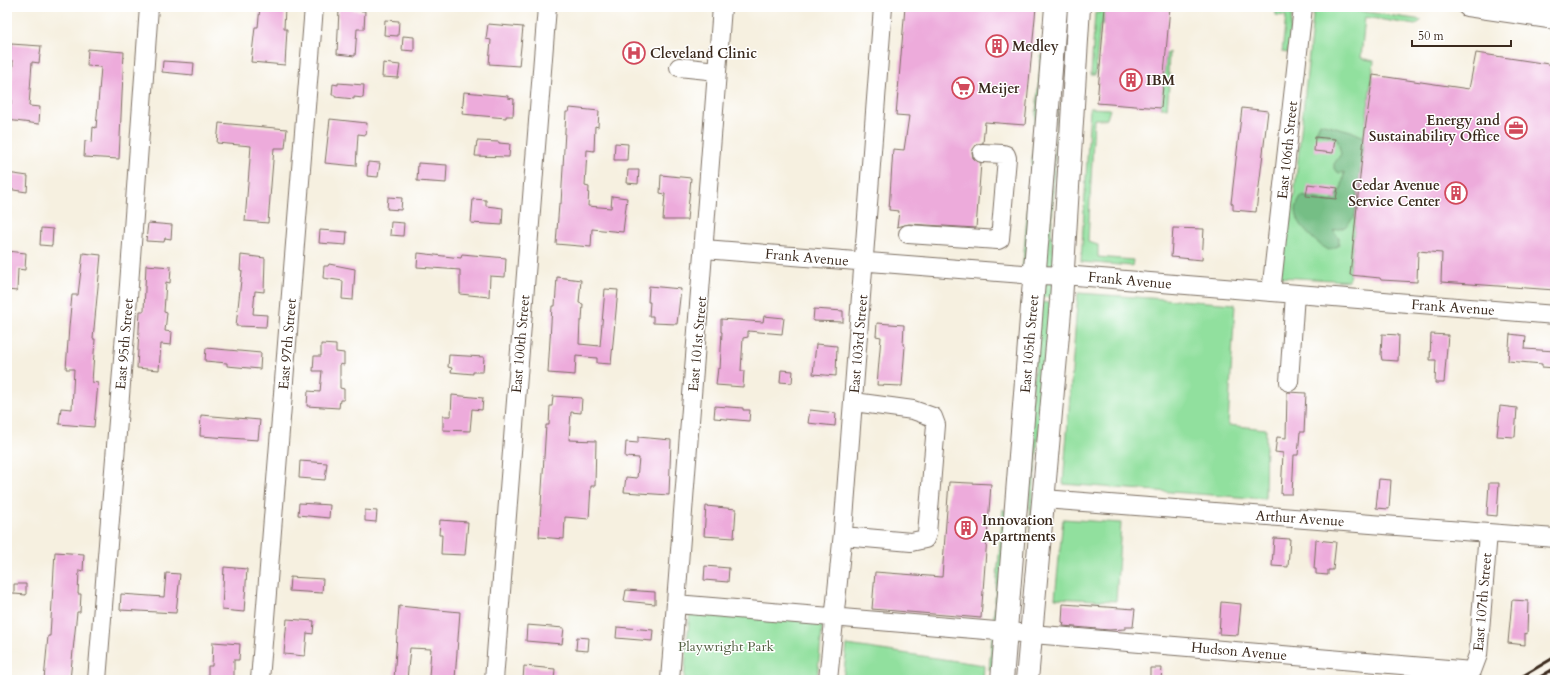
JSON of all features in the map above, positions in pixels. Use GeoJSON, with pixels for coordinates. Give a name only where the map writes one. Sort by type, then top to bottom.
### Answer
{"type":"FeatureCollection","features":[{"type":"Feature","properties":{"kind":"main road","name":"East 105th Street"},"geometry":{"type":"LineString","coordinates":[[1002,680],[1056,7]]}},
{"type":"Feature","properties":{"kind":"main road","name":"East 105th Street"},"geometry":{"type":"LineString","coordinates":[[1027,680],[1033,633],[1063,275],[1079,7]]}},
{"type":"Feature","properties":{"kind":"street","name":"East 95th Street"},"geometry":{"type":"LineString","coordinates":[[97,680],[129,285],[149,7]]}},
{"type":"Feature","properties":{"kind":"street","name":"East 97th Street"},"geometry":{"type":"LineString","coordinates":[[260,680],[314,7]]}},
{"type":"Feature","properties":{"kind":"street","name":"East 100th Street"},"geometry":{"type":"LineString","coordinates":[[494,680],[547,7]]}},
{"type":"Feature","properties":{"kind":"street","name":"East 101st Street"},"geometry":{"type":"LineString","coordinates":[[670,680],[722,7]]}},
{"type":"Feature","properties":{"kind":"street","name":"East 103rd Street"},"geometry":{"type":"LineString","coordinates":[[828,680],[843,536],[854,402],[883,7]]}},
{"type":"Feature","properties":{"kind":"street","name":"East 106th Street"},"geometry":{"type":"LineString","coordinates":[[1271,292],[1303,7]]}},
{"type":"Feature","properties":{"kind":"street"},"geometry":{"type":"LineString","coordinates":[[1467,7],[1555,20]]}},
{"type":"Feature","properties":{"kind":"street"},"geometry":{"type":"LineString","coordinates":[[679,67],[717,71]]}},
{"type":"Feature","properties":{"kind":"street"},"geometry":{"type":"LineString","coordinates":[[908,234],[956,235],[998,240],[1001,237],[1007,158],[1006,155],[1003,154],[982,153]]}},
{"type":"Feature","properties":{"kind":"street"},"geometry":{"type":"LineString","coordinates":[[955,265],[959,258],[956,235]]}},
{"type":"Feature","properties":{"kind":"street","name":"Frank Avenue"},"geometry":{"type":"LineString","coordinates":[[704,249],[864,262],[955,265],[1035,275],[1063,275],[1555,315]]}},
{"type":"Feature","properties":{"kind":"street"},"geometry":{"type":"LineString","coordinates":[[1289,382],[1295,294]]}},
{"type":"Feature","properties":{"kind":"street"},"geometry":{"type":"LineString","coordinates":[[843,536],[919,541],[925,539],[928,526],[936,425],[933,417],[913,410],[854,402]]}},
{"type":"Feature","properties":{"kind":"street","name":"Arthur Avenue"},"geometry":{"type":"LineString","coordinates":[[1044,499],[1555,538]]}},
{"type":"Feature","properties":{"kind":"street","name":"East 107th Street"},"geometry":{"type":"LineString","coordinates":[[1466,675],[1478,655],[1488,533]]}},
{"type":"Feature","properties":{"kind":"street","name":"Hudson Avenue"},"geometry":{"type":"LineString","coordinates":[[676,604],[1033,633],[1466,675]]}},
{"type":"Feature","properties":{"kind":"green space"},"geometry":{"type":"Polygon","coordinates":[[[1101,7],[1105,7],[1103,25],[1100,25],[1095,75],[1091,75],[1095,13],[1100,13],[1101,7]]]}},
{"type":"Feature","properties":{"kind":"green space"},"geometry":{"type":"Polygon","coordinates":[[[1275,7],[1293,7],[1288,53],[1282,52],[1286,16],[1276,15],[1275,7]]]}},
{"type":"Feature","properties":{"kind":"green space"},"geometry":{"type":"Polygon","coordinates":[[[1314,7],[1332,7],[1422,20],[1415,25],[1365,17],[1361,58],[1374,61],[1364,137],[1349,281],[1280,277],[1288,198],[1294,197],[1314,7]]]}},
{"type":"Feature","properties":{"kind":"green space"},"geometry":{"type":"Polygon","coordinates":[[[1169,52],[1168,74],[1170,74],[1167,108],[1161,108],[1166,54],[1169,52]]]}},
{"type":"Feature","properties":{"kind":"green space"},"geometry":{"type":"Polygon","coordinates":[[[1041,55],[1044,57],[1027,272],[1022,274],[1041,55]]]}},
{"type":"Feature","properties":{"kind":"green space"},"geometry":{"type":"Polygon","coordinates":[[[1058,107],[1051,232],[1055,265],[1052,298],[1041,297],[1058,107]]]}},
{"type":"Feature","properties":{"kind":"green space"},"geometry":{"type":"Polygon","coordinates":[[[1090,108],[1110,109],[1107,119],[1094,119],[1088,242],[1098,245],[1098,257],[1133,260],[1132,266],[1081,262],[1090,108]]]}},
{"type":"Feature","properties":{"kind":"green space"},"geometry":{"type":"Polygon","coordinates":[[[1320,123],[1351,131],[1364,137],[1355,216],[1345,227],[1333,231],[1339,237],[1339,245],[1329,250],[1318,243],[1306,231],[1301,225],[1296,211],[1297,204],[1302,196],[1331,202],[1337,196],[1342,185],[1344,172],[1339,173],[1334,169],[1334,164],[1341,154],[1337,138],[1316,132],[1320,123]]]}},
{"type":"Feature","properties":{"kind":"green space"},"geometry":{"type":"Polygon","coordinates":[[[1078,293],[1235,304],[1228,425],[1266,429],[1265,499],[1063,484],[1078,293]]]}},
{"type":"Feature","properties":{"kind":"green space"},"geometry":{"type":"Polygon","coordinates":[[[1040,302],[1051,303],[1030,527],[1029,498],[1033,458],[1029,429],[1040,302]]]}},
{"type":"Feature","properties":{"kind":"green space"},"geometry":{"type":"Polygon","coordinates":[[[1003,509],[1007,512],[993,670],[989,670],[1003,509]]]}},
{"type":"Feature","properties":{"kind":"green space"},"geometry":{"type":"Polygon","coordinates":[[[1063,519],[1121,523],[1116,601],[1055,598],[1063,519]]]}},
{"type":"Feature","properties":{"kind":"green space","name":"Playwright Park"},"geometry":{"type":"Polygon","coordinates":[[[690,610],[823,621],[817,680],[684,680],[690,610]]]}},
{"type":"Feature","properties":{"kind":"green space"},"geometry":{"type":"Polygon","coordinates":[[[847,645],[984,665],[983,680],[843,680],[847,645]]]}},
{"type":"Feature","properties":{"kind":"building"},"geometry":{"type":"Polygon","coordinates":[[[260,7],[285,7],[284,29],[287,29],[285,65],[251,62],[255,27],[258,27],[260,7]]]}},
{"type":"Feature","properties":{"kind":"building","name":"Meijer"},"geometry":{"type":"Polygon","coordinates":[[[905,7],[1036,7],[1025,125],[985,122],[983,143],[977,144],[972,152],[973,158],[981,163],[976,228],[909,224],[897,227],[899,211],[889,210],[893,149],[904,150],[909,116],[896,115],[905,7]]]}},
{"type":"Feature","properties":{"kind":"building","name":"IBM"},"geometry":{"type":"Polygon","coordinates":[[[1105,7],[1170,7],[1161,108],[1097,103],[1105,7]]]}},
{"type":"Feature","properties":{"kind":"building"},"geometry":{"type":"Polygon","coordinates":[[[339,9],[365,11],[364,29],[357,29],[355,56],[337,54],[339,9]]]}},
{"type":"Feature","properties":{"kind":"building"},"geometry":{"type":"Polygon","coordinates":[[[385,20],[399,21],[398,36],[384,35],[385,20]]]}},
{"type":"Feature","properties":{"kind":"building"},"geometry":{"type":"Polygon","coordinates":[[[488,24],[523,27],[519,66],[489,64],[491,40],[486,39],[488,24]]]}},
{"type":"Feature","properties":{"kind":"building"},"geometry":{"type":"Polygon","coordinates":[[[403,36],[414,37],[414,51],[402,50],[403,36]]]}},
{"type":"Feature","properties":{"kind":"building"},"geometry":{"type":"Polygon","coordinates":[[[11,44],[41,46],[39,63],[32,62],[29,106],[40,107],[39,124],[7,120],[7,104],[11,104],[13,61],[10,61],[11,44]]]}},
{"type":"Feature","properties":{"kind":"building"},"geometry":{"type":"Polygon","coordinates":[[[88,49],[124,52],[119,159],[84,157],[85,141],[92,142],[93,127],[96,128],[101,67],[87,66],[88,49]]]}},
{"type":"Feature","properties":{"kind":"building","name":"Cedar Avenue Service Center"},"geometry":{"type":"Polygon","coordinates":[[[1476,53],[1555,65],[1555,290],[1441,282],[1442,253],[1418,251],[1417,282],[1381,280],[1380,278],[1350,275],[1364,137],[1373,75],[1469,89],[1476,53]]]}},
{"type":"Feature","properties":{"kind":"building"},"geometry":{"type":"Polygon","coordinates":[[[163,61],[194,63],[193,75],[162,72],[163,61]]]}},
{"type":"Feature","properties":{"kind":"building"},"geometry":{"type":"Polygon","coordinates":[[[383,63],[400,65],[398,78],[382,77],[383,63]]]}},
{"type":"Feature","properties":{"kind":"building"},"geometry":{"type":"Polygon","coordinates":[[[338,83],[364,85],[363,98],[354,97],[354,99],[335,97],[335,95],[332,95],[333,84],[338,85],[338,83]]]}},
{"type":"Feature","properties":{"kind":"building"},"geometry":{"type":"Polygon","coordinates":[[[464,92],[508,96],[508,98],[514,99],[513,116],[506,116],[506,118],[462,114],[464,92]]]}},
{"type":"Feature","properties":{"kind":"building"},"geometry":{"type":"Polygon","coordinates":[[[570,108],[599,111],[598,127],[595,126],[594,151],[587,150],[585,186],[589,187],[588,206],[611,208],[612,196],[627,198],[623,232],[592,229],[591,247],[556,244],[559,204],[561,204],[566,112],[569,112],[570,108]]]}},
{"type":"Feature","properties":{"kind":"building"},"geometry":{"type":"Polygon","coordinates":[[[1242,108],[1268,111],[1256,212],[1233,210],[1233,204],[1231,203],[1242,108]]]}},
{"type":"Feature","properties":{"kind":"building"},"geometry":{"type":"Polygon","coordinates":[[[330,119],[367,123],[366,135],[358,134],[356,166],[325,163],[330,119]]]}},
{"type":"Feature","properties":{"kind":"building"},"geometry":{"type":"Polygon","coordinates":[[[219,123],[287,129],[285,148],[274,148],[268,223],[245,221],[251,146],[217,143],[219,123]]]}},
{"type":"Feature","properties":{"kind":"building"},"geometry":{"type":"Polygon","coordinates":[[[1315,137],[1335,139],[1333,153],[1314,151],[1315,137]]]}},
{"type":"Feature","properties":{"kind":"building"},"geometry":{"type":"Polygon","coordinates":[[[477,141],[510,144],[509,157],[475,156],[477,141]]]}},
{"type":"Feature","properties":{"kind":"building"},"geometry":{"type":"Polygon","coordinates":[[[615,143],[628,144],[627,160],[614,160],[615,143]]]}},
{"type":"Feature","properties":{"kind":"building"},"geometry":{"type":"Polygon","coordinates":[[[368,162],[380,163],[378,177],[367,176],[368,162]]]}},
{"type":"Feature","properties":{"kind":"building"},"geometry":{"type":"Polygon","coordinates":[[[418,163],[447,165],[446,183],[417,181],[418,163]]]}},
{"type":"Feature","properties":{"kind":"building"},"geometry":{"type":"Polygon","coordinates":[[[628,170],[639,170],[638,184],[627,183],[628,170]]]}},
{"type":"Feature","properties":{"kind":"building"},"geometry":{"type":"Polygon","coordinates":[[[7,173],[28,176],[27,192],[7,189],[7,173]]]}},
{"type":"Feature","properties":{"kind":"building"},"geometry":{"type":"Polygon","coordinates":[[[661,175],[691,178],[687,220],[663,220],[665,194],[660,193],[661,175]]]}},
{"type":"Feature","properties":{"kind":"building"},"geometry":{"type":"Polygon","coordinates":[[[1308,184],[1338,188],[1336,199],[1306,196],[1308,184]]]}},
{"type":"Feature","properties":{"kind":"building"},"geometry":{"type":"Polygon","coordinates":[[[388,197],[402,198],[401,210],[387,209],[388,197]]]}},
{"type":"Feature","properties":{"kind":"building"},"geometry":{"type":"Polygon","coordinates":[[[473,199],[486,200],[486,206],[503,208],[502,225],[471,223],[473,199]]]}},
{"type":"Feature","properties":{"kind":"building"},"geometry":{"type":"Polygon","coordinates":[[[391,222],[404,223],[403,236],[390,235],[391,222]]]}},
{"type":"Feature","properties":{"kind":"building"},"geometry":{"type":"Polygon","coordinates":[[[148,223],[172,225],[171,239],[165,238],[164,242],[146,241],[148,223]]]}},
{"type":"Feature","properties":{"kind":"building"},"geometry":{"type":"Polygon","coordinates":[[[41,228],[53,229],[52,246],[40,245],[41,228]]]}},
{"type":"Feature","properties":{"kind":"building"},"geometry":{"type":"Polygon","coordinates":[[[1173,228],[1204,229],[1202,260],[1171,257],[1173,228]]]}},
{"type":"Feature","properties":{"kind":"building"},"geometry":{"type":"Polygon","coordinates":[[[320,230],[347,232],[346,245],[319,243],[320,230]]]}},
{"type":"Feature","properties":{"kind":"building"},"geometry":{"type":"Polygon","coordinates":[[[7,251],[26,253],[25,270],[18,269],[17,291],[7,290],[7,251]]]}},
{"type":"Feature","properties":{"kind":"building"},"geometry":{"type":"Polygon","coordinates":[[[83,253],[101,255],[93,339],[95,339],[92,382],[98,383],[94,427],[59,424],[61,408],[72,409],[74,369],[66,369],[72,295],[78,295],[83,253]]]}},
{"type":"Feature","properties":{"kind":"building"},"geometry":{"type":"Polygon","coordinates":[[[418,253],[461,258],[462,254],[506,258],[505,277],[490,276],[489,297],[460,294],[460,270],[417,267],[418,253]]]}},
{"type":"Feature","properties":{"kind":"building"},"geometry":{"type":"Polygon","coordinates":[[[241,255],[265,258],[264,292],[255,291],[253,314],[267,315],[266,327],[236,326],[242,271],[240,270],[241,255]]]}},
{"type":"Feature","properties":{"kind":"building"},"geometry":{"type":"Polygon","coordinates":[[[329,264],[355,269],[353,300],[342,299],[343,281],[323,278],[324,266],[328,266],[329,264]]]}},
{"type":"Feature","properties":{"kind":"building"},"geometry":{"type":"Polygon","coordinates":[[[146,265],[171,267],[170,283],[166,282],[164,312],[167,313],[165,331],[172,332],[171,345],[161,344],[159,370],[137,368],[140,311],[144,311],[146,265]]]}},
{"type":"Feature","properties":{"kind":"building"},"geometry":{"type":"Polygon","coordinates":[[[557,277],[581,280],[579,303],[583,304],[582,321],[580,321],[579,344],[600,346],[605,289],[618,290],[611,364],[597,363],[597,358],[576,356],[575,375],[548,373],[552,306],[555,306],[557,277]]]}},
{"type":"Feature","properties":{"kind":"building"},"geometry":{"type":"Polygon","coordinates":[[[649,286],[681,289],[677,324],[653,323],[653,316],[649,316],[649,286]]]}},
{"type":"Feature","properties":{"kind":"building"},"geometry":{"type":"Polygon","coordinates":[[[814,309],[843,311],[843,322],[813,321],[814,309]]]}},
{"type":"Feature","properties":{"kind":"building"},"geometry":{"type":"Polygon","coordinates":[[[764,316],[784,318],[782,334],[748,331],[748,337],[743,338],[741,371],[744,371],[743,387],[716,385],[718,368],[720,369],[722,332],[721,319],[763,322],[764,316]]]}},
{"type":"Feature","properties":{"kind":"building"},"geometry":{"type":"Polygon","coordinates":[[[877,323],[904,325],[903,345],[905,346],[902,386],[877,385],[881,337],[876,336],[877,323]]]}},
{"type":"Feature","properties":{"kind":"building"},"geometry":{"type":"Polygon","coordinates":[[[1382,334],[1399,335],[1398,361],[1382,360],[1382,334]]]}},
{"type":"Feature","properties":{"kind":"building"},"geometry":{"type":"Polygon","coordinates":[[[1431,334],[1448,335],[1444,383],[1435,383],[1436,360],[1430,360],[1431,334]]]}},
{"type":"Feature","properties":{"kind":"building"},"geometry":{"type":"Polygon","coordinates":[[[1510,334],[1526,336],[1525,349],[1555,351],[1555,368],[1542,367],[1542,364],[1508,361],[1510,334]]]}},
{"type":"Feature","properties":{"kind":"building"},"geometry":{"type":"Polygon","coordinates":[[[321,344],[336,345],[336,352],[344,353],[344,365],[340,364],[340,388],[344,389],[344,400],[340,400],[339,408],[307,406],[308,391],[320,392],[322,371],[313,371],[314,356],[321,356],[321,344]]]}},
{"type":"Feature","properties":{"kind":"building"},"geometry":{"type":"Polygon","coordinates":[[[816,344],[837,346],[836,376],[813,374],[816,344]]]}},
{"type":"Feature","properties":{"kind":"building"},"geometry":{"type":"Polygon","coordinates":[[[206,348],[261,353],[260,369],[227,366],[227,363],[205,361],[206,348]]]}},
{"type":"Feature","properties":{"kind":"building"},"geometry":{"type":"Polygon","coordinates":[[[449,355],[484,357],[483,372],[473,372],[473,374],[451,372],[452,368],[448,367],[449,355]]]}},
{"type":"Feature","properties":{"kind":"building"},"geometry":{"type":"Polygon","coordinates":[[[781,370],[793,371],[792,383],[780,382],[781,370]]]}},
{"type":"Feature","properties":{"kind":"building"},"geometry":{"type":"Polygon","coordinates":[[[1287,392],[1306,393],[1304,432],[1300,432],[1298,455],[1294,455],[1292,494],[1281,494],[1283,453],[1275,452],[1277,437],[1286,438],[1287,392]]]}},
{"type":"Feature","properties":{"kind":"building"},"geometry":{"type":"Polygon","coordinates":[[[452,395],[483,398],[482,410],[472,409],[470,431],[443,430],[443,416],[451,416],[452,395]]]}},
{"type":"Feature","properties":{"kind":"building"},"geometry":{"type":"Polygon","coordinates":[[[553,396],[582,398],[581,413],[571,412],[569,440],[596,441],[595,486],[591,486],[589,519],[565,517],[564,539],[539,537],[546,425],[549,425],[550,406],[552,406],[553,396]]]}},
{"type":"Feature","properties":{"kind":"building"},"geometry":{"type":"Polygon","coordinates":[[[715,406],[750,410],[749,421],[714,418],[715,406]]]}},
{"type":"Feature","properties":{"kind":"building"},"geometry":{"type":"Polygon","coordinates":[[[1500,406],[1517,408],[1515,437],[1497,436],[1500,406]]]}},
{"type":"Feature","properties":{"kind":"building"},"geometry":{"type":"Polygon","coordinates":[[[810,410],[836,413],[835,426],[808,423],[810,410]]]}},
{"type":"Feature","properties":{"kind":"building"},"geometry":{"type":"Polygon","coordinates":[[[201,415],[260,420],[258,440],[200,436],[201,415]]]}},
{"type":"Feature","properties":{"kind":"building"},"geometry":{"type":"Polygon","coordinates":[[[638,437],[671,440],[669,495],[624,492],[626,477],[637,478],[639,458],[625,457],[626,442],[638,443],[638,437]]]}},
{"type":"Feature","properties":{"kind":"building"},"geometry":{"type":"Polygon","coordinates":[[[300,461],[327,463],[325,480],[299,478],[300,461]]]}},
{"type":"Feature","properties":{"kind":"building"},"geometry":{"type":"Polygon","coordinates":[[[1379,479],[1391,480],[1389,509],[1376,508],[1379,479]]]}},
{"type":"Feature","properties":{"kind":"building","name":"Innovation Apartments"},"geometry":{"type":"Polygon","coordinates":[[[949,482],[991,484],[981,618],[872,609],[875,572],[942,577],[949,482]]]}},
{"type":"Feature","properties":{"kind":"building"},"geometry":{"type":"Polygon","coordinates":[[[1489,483],[1499,483],[1497,516],[1487,515],[1489,483]]]}},
{"type":"Feature","properties":{"kind":"building"},"geometry":{"type":"Polygon","coordinates":[[[299,503],[330,505],[329,518],[298,515],[299,503]]]}},
{"type":"Feature","properties":{"kind":"building"},"geometry":{"type":"Polygon","coordinates":[[[706,506],[736,509],[734,538],[704,536],[706,506]]]}},
{"type":"Feature","properties":{"kind":"building"},"geometry":{"type":"Polygon","coordinates":[[[365,510],[377,511],[376,522],[365,521],[365,510]]]}},
{"type":"Feature","properties":{"kind":"building"},"geometry":{"type":"Polygon","coordinates":[[[440,520],[468,522],[465,555],[441,554],[442,535],[439,535],[440,520]]]}},
{"type":"Feature","properties":{"kind":"building"},"geometry":{"type":"Polygon","coordinates":[[[1274,538],[1290,539],[1288,567],[1272,566],[1274,538]]]}},
{"type":"Feature","properties":{"kind":"building"},"geometry":{"type":"Polygon","coordinates":[[[1316,540],[1336,542],[1333,570],[1328,570],[1328,575],[1316,574],[1316,569],[1314,569],[1316,540]]]}},
{"type":"Feature","properties":{"kind":"building"},"geometry":{"type":"Polygon","coordinates":[[[55,552],[84,554],[83,571],[79,570],[78,594],[81,594],[80,612],[77,612],[70,680],[44,680],[48,636],[50,636],[55,552]]]}},
{"type":"Feature","properties":{"kind":"building"},"geometry":{"type":"Polygon","coordinates":[[[705,566],[729,568],[728,582],[704,580],[705,566]]]}},
{"type":"Feature","properties":{"kind":"building"},"geometry":{"type":"Polygon","coordinates":[[[224,567],[247,569],[244,612],[222,610],[224,567]]]}},
{"type":"Feature","properties":{"kind":"building"},"geometry":{"type":"Polygon","coordinates":[[[166,573],[180,574],[176,613],[120,610],[121,594],[164,597],[166,573]]]}},
{"type":"Feature","properties":{"kind":"building"},"geometry":{"type":"Polygon","coordinates":[[[290,577],[323,579],[322,593],[289,591],[290,577]]]}},
{"type":"Feature","properties":{"kind":"building"},"geometry":{"type":"Polygon","coordinates":[[[14,584],[26,584],[26,595],[14,594],[14,584]]]}},
{"type":"Feature","properties":{"kind":"building"},"geometry":{"type":"Polygon","coordinates":[[[626,590],[655,592],[655,604],[624,601],[626,590]]]}},
{"type":"Feature","properties":{"kind":"building"},"geometry":{"type":"Polygon","coordinates":[[[1512,600],[1528,601],[1527,634],[1525,633],[1525,645],[1508,643],[1512,600]]]}},
{"type":"Feature","properties":{"kind":"building"},"geometry":{"type":"Polygon","coordinates":[[[1221,602],[1241,604],[1238,635],[1219,634],[1221,602]]]}},
{"type":"Feature","properties":{"kind":"building"},"geometry":{"type":"Polygon","coordinates":[[[1063,604],[1135,609],[1133,627],[1109,630],[1063,626],[1063,604]]]}},
{"type":"Feature","properties":{"kind":"building"},"geometry":{"type":"Polygon","coordinates":[[[399,606],[460,612],[455,679],[429,677],[431,649],[410,648],[407,680],[394,680],[399,606]]]}},
{"type":"Feature","properties":{"kind":"building"},"geometry":{"type":"Polygon","coordinates":[[[287,619],[314,621],[313,634],[307,633],[305,656],[284,654],[287,619]]]}},
{"type":"Feature","properties":{"kind":"building"},"geometry":{"type":"Polygon","coordinates":[[[527,625],[564,628],[562,644],[526,641],[527,625]]]}},
{"type":"Feature","properties":{"kind":"building"},"geometry":{"type":"Polygon","coordinates":[[[617,627],[653,630],[652,641],[616,638],[617,627]]]}},
{"type":"Feature","properties":{"kind":"building"},"geometry":{"type":"Polygon","coordinates":[[[577,637],[589,638],[588,651],[576,650],[577,637]]]}},
{"type":"Feature","properties":{"kind":"building"},"geometry":{"type":"Polygon","coordinates":[[[213,642],[240,644],[239,660],[234,660],[234,680],[208,680],[208,666],[212,666],[213,642]]]}},
{"type":"Feature","properties":{"kind":"building"},"geometry":{"type":"Polygon","coordinates":[[[524,666],[555,669],[554,680],[523,680],[524,666]]]}},
{"type":"Feature","properties":{"kind":"building"},"geometry":{"type":"Polygon","coordinates":[[[1150,668],[1162,668],[1161,680],[1150,680],[1150,668]]]}},
{"type":"Feature","properties":{"kind":"railway"},"geometry":{"type":"LineString","coordinates":[[1516,680],[1555,657]]}},
{"type":"Feature","properties":{"kind":"railway"},"geometry":{"type":"LineString","coordinates":[[1535,680],[1555,668]]}},
{"type":"Feature","properties":{"kind":"place","name":"Medley"},"geometry":{"type":"Point","coordinates":[997,46]}},
{"type":"Feature","properties":{"kind":"place","name":"Cleveland Clinic"},"geometry":{"type":"Point","coordinates":[634,53]}},
{"type":"Feature","properties":{"kind":"place","name":"IBM"},"geometry":{"type":"Point","coordinates":[1131,80]}},
{"type":"Feature","properties":{"kind":"place","name":"Meijer"},"geometry":{"type":"Point","coordinates":[963,88]}},
{"type":"Feature","properties":{"kind":"place","name":"Energy and Sustainability Office"},"geometry":{"type":"Point","coordinates":[1516,128]}},
{"type":"Feature","properties":{"kind":"place","name":"Cedar Avenue Service Center"},"geometry":{"type":"Point","coordinates":[1456,193]}},
{"type":"Feature","properties":{"kind":"place","name":"Innovation Apartments"},"geometry":{"type":"Point","coordinates":[966,528]}}]}
